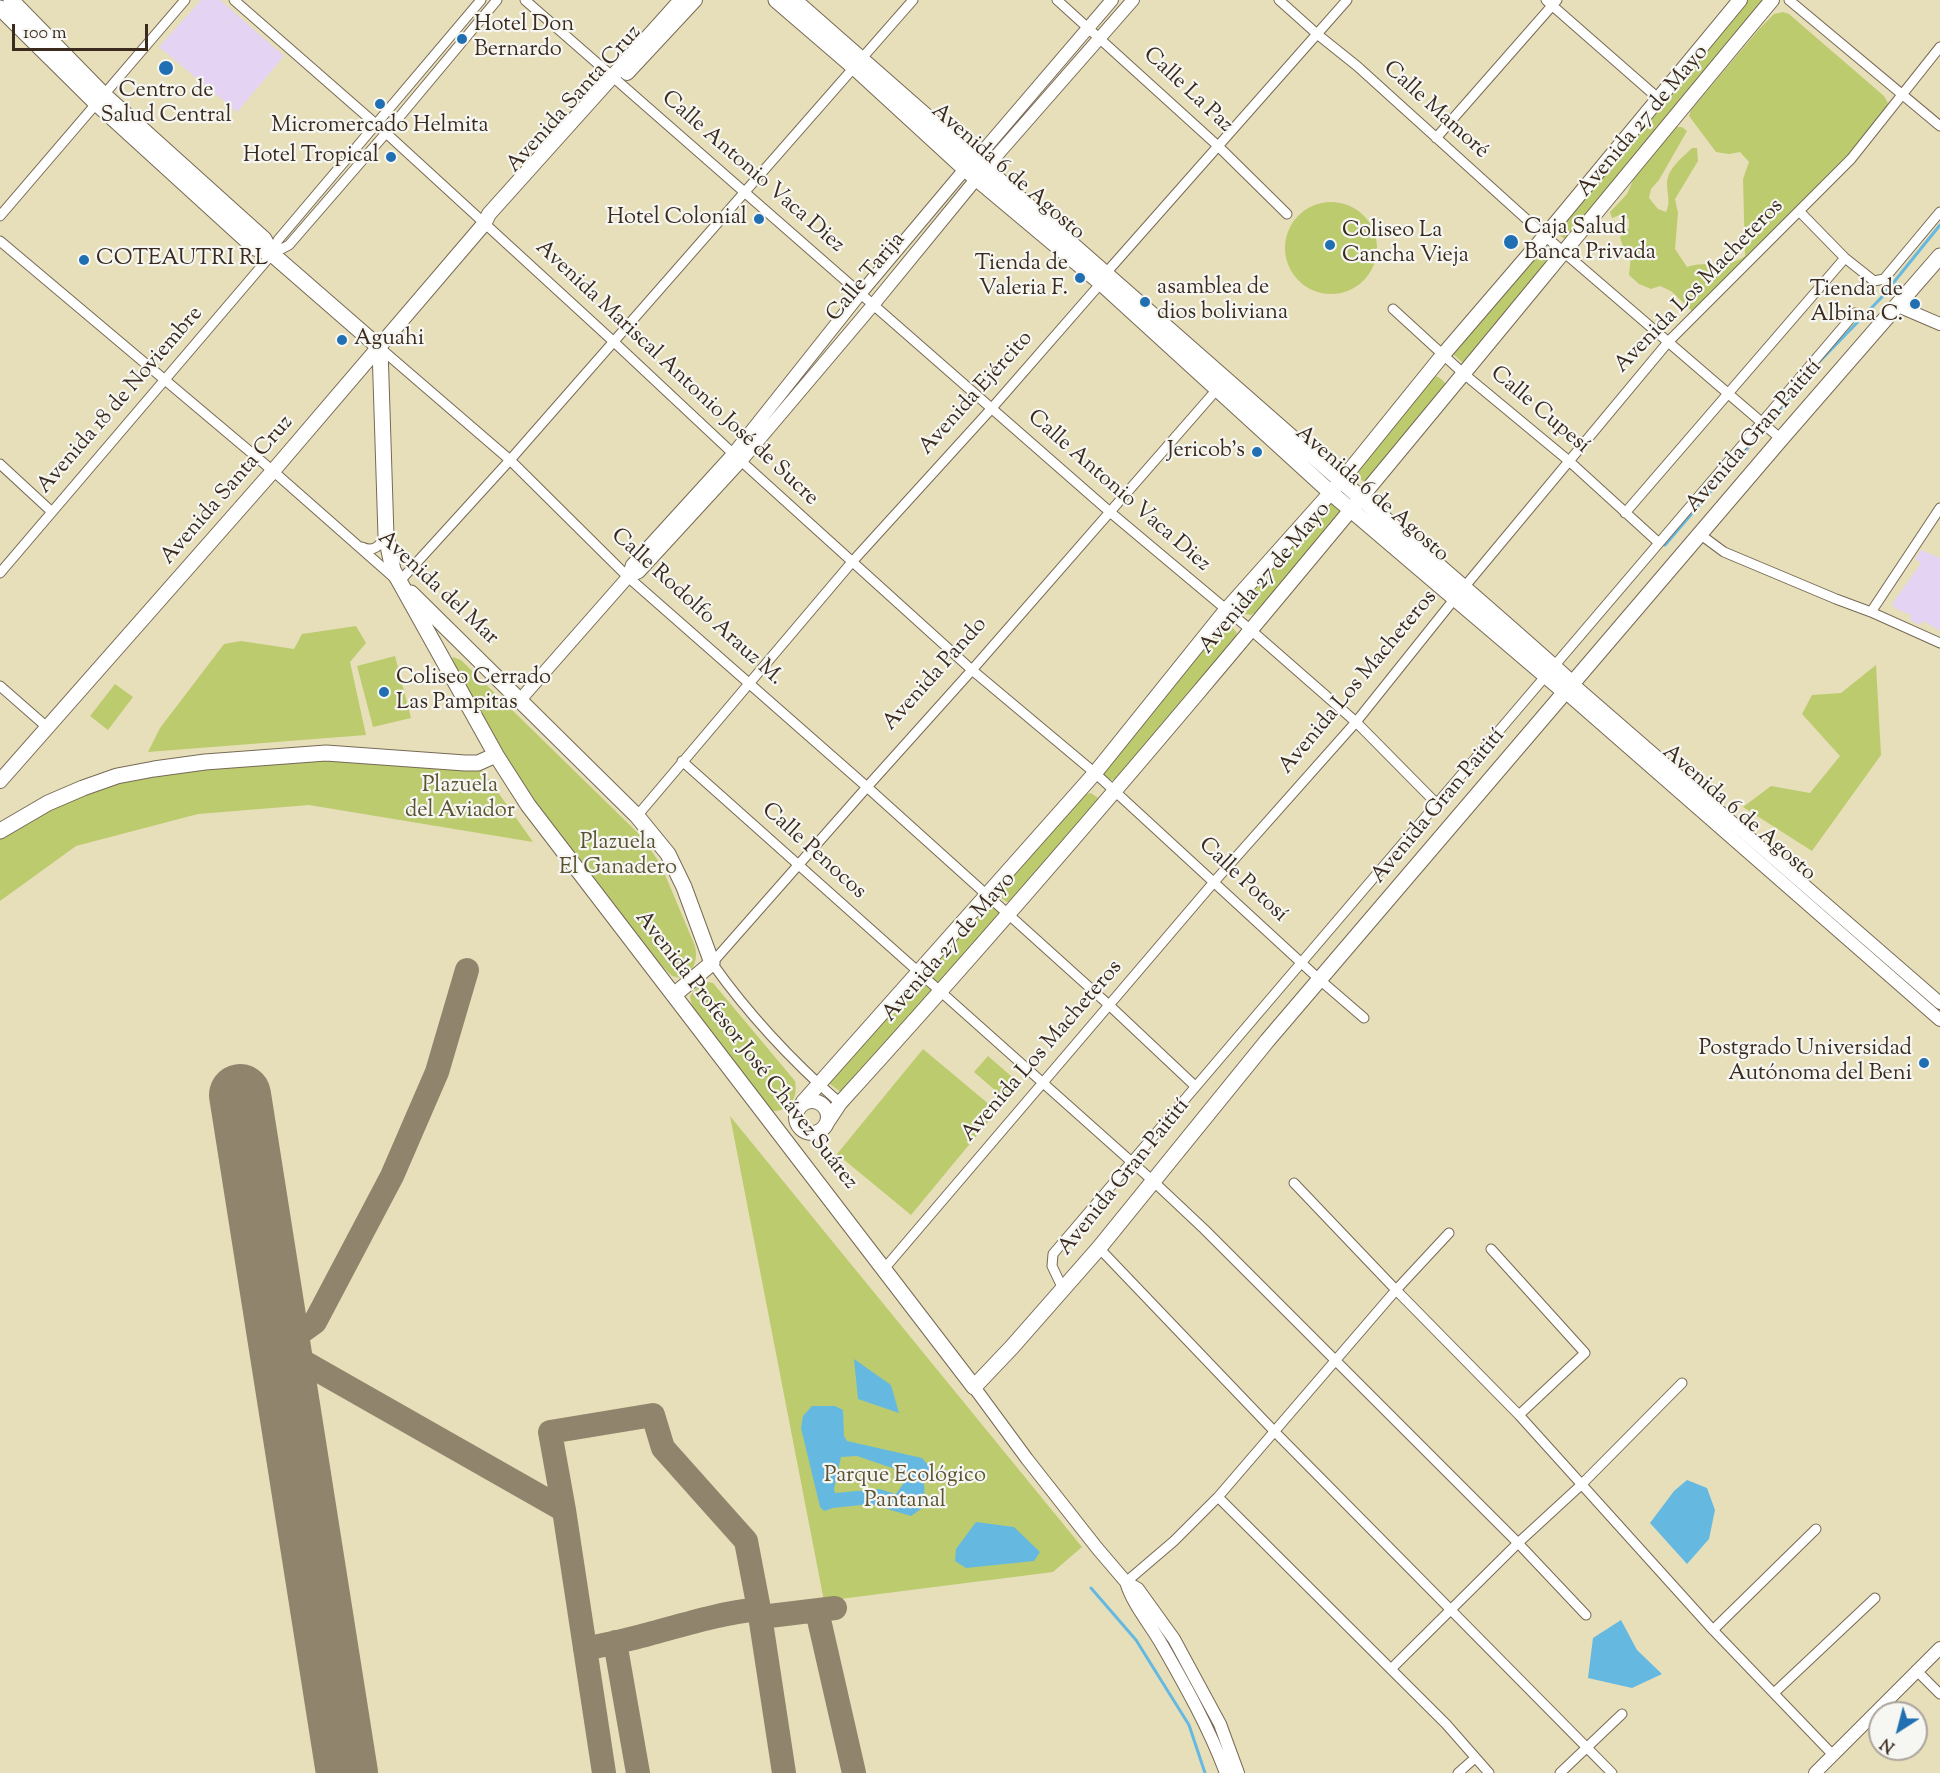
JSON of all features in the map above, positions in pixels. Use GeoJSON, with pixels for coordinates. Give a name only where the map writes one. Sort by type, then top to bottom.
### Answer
{"type":"FeatureCollection","features":[{"type":"Feature","properties":{"kind":"main road"},"geometry":{"type":"LineString","coordinates":[[11,0],[100,99]]}},
{"type":"Feature","properties":{"kind":"main road","name":"Avenida Santa Cruz"},"geometry":{"type":"LineString","coordinates":[[0,781],[380,348],[484,224],[494,220],[681,0]]}},
{"type":"Feature","properties":{"kind":"main road","name":"Avenida Santa Cruz"},"geometry":{"type":"LineString","coordinates":[[615,79],[695,0]]}},
{"type":"Feature","properties":{"kind":"main road","name":"Avenida 6 de Agosto"},"geometry":{"type":"LineString","coordinates":[[776,0],[859,64]]}},
{"type":"Feature","properties":{"kind":"main road","name":"Avenida 6 de Agosto"},"geometry":{"type":"LineString","coordinates":[[794,0],[859,64],[1335,486],[1351,509],[1460,592]]}},
{"type":"Feature","properties":{"kind":"main road","name":"Avenida 27 de Mayo"},"geometry":{"type":"LineString","coordinates":[[803,1102],[1095,773],[1226,610],[1335,486],[1740,0]]}},
{"type":"Feature","properties":{"kind":"main road","name":"Avenida 27 de Mayo"},"geometry":{"type":"LineString","coordinates":[[828,1121],[840,1103],[940,993],[1252,630],[1772,0]]}},
{"type":"Feature","properties":{"kind":"main road"},"geometry":{"type":"LineString","coordinates":[[0,8],[100,99],[264,239],[272,254],[380,348]]}},
{"type":"Feature","properties":{"kind":"main road","name":"Avenida Gran Paitití"},"geometry":{"type":"LineString","coordinates":[[974,1387],[1099,1248],[1267,1041],[1940,256]]}},
{"type":"Feature","properties":{"kind":"main road","name":"Avenida Profesor José Chávez Suárez"},"geometry":{"type":"LineString","coordinates":[[380,348],[386,536],[393,570],[496,755],[528,805],[974,1387]]}},
{"type":"Feature","properties":{"kind":"main road","name":"Avenida 6 de Agosto"},"geometry":{"type":"LineString","coordinates":[[1335,486],[1360,497],[1460,592],[1570,688]]}},
{"type":"Feature","properties":{"kind":"main road","name":"Avenida del Mar"},"geometry":{"type":"LineString","coordinates":[[399,582],[637,816],[668,854],[684,887],[712,963]]}},
{"type":"Feature","properties":{"kind":"main road"},"geometry":{"type":"LineString","coordinates":[[438,651],[437,643],[444,634],[459,639]]}},
{"type":"Feature","properties":{"kind":"main road"},"geometry":{"type":"LineString","coordinates":[[0,831],[48,803],[83,788],[117,776],[154,769],[205,762],[326,753],[465,763],[478,763],[496,755]]}},
{"type":"Feature","properties":{"kind":"main road","name":"Avenida Pando"},"geometry":{"type":"LineString","coordinates":[[674,995],[712,963]]}},
{"type":"Feature","properties":{"kind":"main road"},"geometry":{"type":"LineString","coordinates":[[814,1100],[824,1105],[828,1121],[822,1130],[806,1132],[798,1126],[796,1111],[803,1102],[814,1100]]}},
{"type":"Feature","properties":{"kind":"main road"},"geometry":{"type":"LineString","coordinates":[[787,1141],[802,1130]]}},
{"type":"Feature","properties":{"kind":"street"},"geometry":{"type":"LineString","coordinates":[[0,216],[185,0]]}},
{"type":"Feature","properties":{"kind":"street","name":"Avenida Mariscal Antonio José de Sucre"},"geometry":{"type":"LineString","coordinates":[[234,0],[386,133],[972,670],[1095,773]]}},
{"type":"Feature","properties":{"kind":"street","name":"Avenida 18 de Noviembre"},"geometry":{"type":"LineString","coordinates":[[0,573],[272,254],[278,240],[481,0]]}},
{"type":"Feature","properties":{"kind":"street","name":"Avenida 18 de Noviembre"},"geometry":{"type":"LineString","coordinates":[[272,254],[289,245],[497,0]]}},
{"type":"Feature","properties":{"kind":"street","name":"Calle Antonio Vaca Diez"},"geometry":{"type":"LineString","coordinates":[[525,0],[1110,512],[1252,630],[1356,722],[1436,803]]}},
{"type":"Feature","properties":{"kind":"street"},"geometry":{"type":"LineString","coordinates":[[399,582],[510,460],[913,0]]}},
{"type":"Feature","properties":{"kind":"street","name":"Calle La Paz"},"geometry":{"type":"LineString","coordinates":[[1057,0],[1218,146],[1287,214]]}},
{"type":"Feature","properties":{"kind":"street","name":"Calle Tarija"},"geometry":{"type":"LineString","coordinates":[[519,701],[628,577],[639,572],[737,457],[873,305],[976,168],[1112,0]]}},
{"type":"Feature","properties":{"kind":"street","name":"Calle Tarija"},"geometry":{"type":"LineString","coordinates":[[737,457],[860,294],[1100,38],[1132,0]]}},
{"type":"Feature","properties":{"kind":"street","name":"Calle Mamoré"},"geometry":{"type":"LineString","coordinates":[[1279,0],[1357,66],[1545,236],[1781,439]]}},
{"type":"Feature","properties":{"kind":"street","name":"Avenida Ejército"},"geometry":{"type":"LineString","coordinates":[[637,816],[852,562],[992,408],[1347,0]]}},
{"type":"Feature","properties":{"kind":"street"},"geometry":{"type":"LineString","coordinates":[[1789,0],[1940,126]]}},
{"type":"Feature","properties":{"kind":"street"},"geometry":{"type":"LineString","coordinates":[[1436,138],[1551,2],[1661,97]]}},
{"type":"Feature","properties":{"kind":"street","name":"Avenida Los Macheteros"},"geometry":{"type":"LineString","coordinates":[[884,1269],[1214,882],[1356,722],[1460,592],[1669,341],[1851,159],[1940,47]]}},
{"type":"Feature","properties":{"kind":"street"},"geometry":{"type":"LineString","coordinates":[[1799,211],[1845,258],[1874,281],[1884,279],[1940,212]]}},
{"type":"Feature","properties":{"kind":"street","name":"Avenida del Mar"},"geometry":{"type":"LineString","coordinates":[[0,241],[273,471],[399,582]]}},
{"type":"Feature","properties":{"kind":"street"},"geometry":{"type":"LineString","coordinates":[[1625,513],[1845,258]]}},
{"type":"Feature","properties":{"kind":"street"},"geometry":{"type":"LineString","coordinates":[[1898,306],[1940,324]]}},
{"type":"Feature","properties":{"kind":"street","name":"Calle Cupesí"},"geometry":{"type":"LineString","coordinates":[[1393,309],[1442,356],[1569,462],[1659,543]]}},
{"type":"Feature","properties":{"kind":"street"},"geometry":{"type":"LineString","coordinates":[[1063,1289],[1052,1266],[1053,1254],[1763,423],[1797,378],[1855,313]]}},
{"type":"Feature","properties":{"kind":"street","name":"Calle Rodolfo Arauz M."},"geometry":{"type":"LineString","coordinates":[[380,348],[510,460],[628,577],[867,787],[1109,1005],[1195,1086]]}},
{"type":"Feature","properties":{"kind":"street","name":"Avenida Pando"},"geometry":{"type":"LineString","coordinates":[[712,963],[972,670],[1221,384]]}},
{"type":"Feature","properties":{"kind":"street"},"geometry":{"type":"LineString","coordinates":[[0,464],[51,512]]}},
{"type":"Feature","properties":{"kind":"street"},"geometry":{"type":"LineString","coordinates":[[1871,612],[1940,508]]}},
{"type":"Feature","properties":{"kind":"street"},"geometry":{"type":"LineString","coordinates":[[1701,535],[1724,552],[1940,643]]}},
{"type":"Feature","properties":{"kind":"street"},"geometry":{"type":"LineString","coordinates":[[357,545],[374,549],[386,536]]}},
{"type":"Feature","properties":{"kind":"street"},"geometry":{"type":"LineString","coordinates":[[0,686],[48,728]]}},
{"type":"Feature","properties":{"kind":"street","name":"Avenida 6 de Agosto"},"geometry":{"type":"LineString","coordinates":[[1570,688],[1925,998],[1940,1020]]}},
{"type":"Feature","properties":{"kind":"street","name":"Calle Penocos"},"geometry":{"type":"LineString","coordinates":[[682,761],[1204,1229],[1518,1543],[1586,1615]]}},
{"type":"Feature","properties":{"kind":"street","name":"Calle Potosí"},"geometry":{"type":"LineString","coordinates":[[1095,773],[1364,1018]]}},
{"type":"Feature","properties":{"kind":"street","name":"Avenida del Mar"},"geometry":{"type":"LineString","coordinates":[[712,963],[740,1002],[801,1069],[840,1103]]}},
{"type":"Feature","properties":{"kind":"street","name":"Avenida 6 de Agosto"},"geometry":{"type":"LineString","coordinates":[[1925,998],[1940,1004]]}},
{"type":"Feature","properties":{"kind":"street"},"geometry":{"type":"LineString","coordinates":[[1294,1183],[1519,1415],[1580,1486],[1833,1755]]}},
{"type":"Feature","properties":{"kind":"street"},"geometry":{"type":"LineString","coordinates":[[1126,1581],[1174,1541],[1218,1497],[1396,1290],[1449,1233]]}},
{"type":"Feature","properties":{"kind":"street"},"geometry":{"type":"LineString","coordinates":[[1099,1248],[1274,1431],[1612,1773]]}},
{"type":"Feature","properties":{"kind":"street"},"geometry":{"type":"LineString","coordinates":[[1491,1250],[1585,1353],[1519,1415]]}},
{"type":"Feature","properties":{"kind":"street"},"geometry":{"type":"LineString","coordinates":[[1391,1669],[1518,1543],[1580,1486],[1682,1383]]}},
{"type":"Feature","properties":{"kind":"street"},"geometry":{"type":"LineString","coordinates":[[974,1387],[1034,1468],[1126,1581],[1138,1589],[1174,1640],[1220,1724],[1238,1773]]}},
{"type":"Feature","properties":{"kind":"street"},"geometry":{"type":"LineString","coordinates":[[1218,1497],[1446,1724],[1489,1773]]}},
{"type":"Feature","properties":{"kind":"street"},"geometry":{"type":"LineString","coordinates":[[1713,1630],[1816,1529]]}},
{"type":"Feature","properties":{"kind":"street"},"geometry":{"type":"LineString","coordinates":[[1126,1581],[1130,1595],[1204,1719],[1226,1773]]}},
{"type":"Feature","properties":{"kind":"street"},"geometry":{"type":"LineString","coordinates":[[1774,1693],[1875,1598]]}},
{"type":"Feature","properties":{"kind":"street"},"geometry":{"type":"LineString","coordinates":[[1815,1773],[1940,1648]]}},
{"type":"Feature","properties":{"kind":"street"},"geometry":{"type":"LineString","coordinates":[[1916,1670],[1940,1694]]}},
{"type":"Feature","properties":{"kind":"street"},"geometry":{"type":"LineString","coordinates":[[1560,1773],[1622,1714]]}},
{"type":"Feature","properties":{"kind":"street"},"geometry":{"type":"LineString","coordinates":[[1458,1773],[1475,1758]]}},
{"type":"Feature","properties":{"kind":"shaded area"},"geometry":{"type":"Polygon","coordinates":[[[201,0],[220,0],[284,56],[237,112],[159,47],[201,0]]]}},
{"type":"Feature","properties":{"kind":"shaded area"},"geometry":{"type":"Polygon","coordinates":[[[1921,550],[1940,558],[1940,631],[1923,621],[1920,625],[1910,620],[1911,615],[1896,609],[1892,604],[1921,563],[1915,559],[1921,550]]]}},
{"type":"Feature","properties":{"kind":"green space"},"geometry":{"type":"Polygon","coordinates":[[[1744,0],[1767,0],[1569,239],[1563,238],[1556,229],[1744,0]]]}},
{"type":"Feature","properties":{"kind":"green space"},"geometry":{"type":"Polygon","coordinates":[[[1783,12],[1789,14],[1884,96],[1888,103],[1886,110],[1854,148],[1693,312],[1671,291],[1660,286],[1651,289],[1639,284],[1629,275],[1631,256],[1623,247],[1620,237],[1629,228],[1629,219],[1620,215],[1612,218],[1610,212],[1627,194],[1634,178],[1675,127],[1682,127],[1687,131],[1659,180],[1651,189],[1649,198],[1658,209],[1666,212],[1669,201],[1667,183],[1670,173],[1692,148],[1697,148],[1698,161],[1675,199],[1678,213],[1675,249],[1687,267],[1731,262],[1745,256],[1743,179],[1749,162],[1740,152],[1729,154],[1716,152],[1689,116],[1691,110],[1760,28],[1774,14],[1783,12]]]}},
{"type":"Feature","properties":{"kind":"green space","name":"Coliseo La Cancha Vieja"},"geometry":{"type":"Polygon","coordinates":[[[1331,202],[1357,210],[1369,222],[1377,248],[1369,274],[1357,286],[1331,294],[1305,286],[1293,274],[1285,248],[1293,222],[1305,210],[1331,202]]]}},
{"type":"Feature","properties":{"kind":"green space"},"geometry":{"type":"Polygon","coordinates":[[[1537,252],[1543,252],[1549,258],[1549,263],[1466,364],[1463,363],[1453,354],[1537,252]]]}},
{"type":"Feature","properties":{"kind":"green space"},"geometry":{"type":"Polygon","coordinates":[[[1431,375],[1442,379],[1447,389],[1364,482],[1354,474],[1431,375]]]}},
{"type":"Feature","properties":{"kind":"green space"},"geometry":{"type":"Polygon","coordinates":[[[1330,497],[1344,509],[1255,613],[1245,614],[1241,605],[1330,497]]]}},
{"type":"Feature","properties":{"kind":"green space"},"geometry":{"type":"Polygon","coordinates":[[[1225,625],[1232,627],[1237,633],[1234,641],[1117,778],[1106,779],[1102,771],[1219,628],[1225,625]]]}},
{"type":"Feature","properties":{"kind":"green space"},"geometry":{"type":"Polygon","coordinates":[[[356,626],[366,643],[350,662],[366,735],[148,752],[160,728],[224,644],[241,641],[294,649],[302,634],[356,626]]]}},
{"type":"Feature","properties":{"kind":"green space","name":"Coliseo Cerrado Las Pampitas"},"geometry":{"type":"Polygon","coordinates":[[[395,656],[411,718],[373,727],[357,666],[395,656]]]}},
{"type":"Feature","properties":{"kind":"green space","name":"Plazuela El Ganadero"},"geometry":{"type":"Polygon","coordinates":[[[453,657],[461,660],[642,837],[661,865],[695,946],[694,964],[684,979],[672,976],[657,961],[525,788],[451,662],[453,657]]]}},
{"type":"Feature","properties":{"kind":"green space"},"geometry":{"type":"Polygon","coordinates":[[[1876,665],[1881,755],[1812,851],[1743,807],[1771,786],[1810,793],[1840,756],[1802,714],[1812,695],[1841,693],[1876,665]]]}},
{"type":"Feature","properties":{"kind":"green space"},"geometry":{"type":"Polygon","coordinates":[[[115,684],[133,697],[108,730],[90,716],[115,684]]]}},
{"type":"Feature","properties":{"kind":"green space","name":"Plazuela del Aviador"},"geometry":{"type":"Polygon","coordinates":[[[388,760],[483,771],[533,842],[309,805],[198,814],[76,846],[0,901],[0,836],[85,791],[178,770],[309,761],[388,760]]]}},
{"type":"Feature","properties":{"kind":"green space"},"geometry":{"type":"Polygon","coordinates":[[[1091,793],[1098,798],[1098,807],[1013,902],[1007,902],[1000,897],[999,890],[1083,795],[1091,793]]]}},
{"type":"Feature","properties":{"kind":"green space"},"geometry":{"type":"Polygon","coordinates":[[[987,902],[1003,915],[941,987],[924,971],[987,902]]]}},
{"type":"Feature","properties":{"kind":"green space"},"geometry":{"type":"Polygon","coordinates":[[[919,977],[934,994],[846,1096],[826,1081],[919,977]]]}},
{"type":"Feature","properties":{"kind":"green space"},"geometry":{"type":"Polygon","coordinates":[[[702,981],[713,983],[795,1081],[795,1096],[784,1109],[771,1111],[764,1109],[693,1013],[690,996],[702,981]]]}},
{"type":"Feature","properties":{"kind":"green space"},"geometry":{"type":"Polygon","coordinates":[[[923,1049],[997,1111],[911,1215],[837,1154],[923,1049]]]}},
{"type":"Feature","properties":{"kind":"green space"},"geometry":{"type":"Polygon","coordinates":[[[988,1056],[1018,1082],[1004,1098],[974,1072],[988,1056]]]}},
{"type":"Feature","properties":{"kind":"green space","name":"Parque Ecológico Pantanal"},"geometry":{"type":"Polygon","coordinates":[[[730,1116],[1082,1547],[1053,1572],[824,1601],[730,1116]]]}},
{"type":"Feature","properties":{"kind":"water"},"geometry":{"type":"Polygon","coordinates":[[[854,1359],[891,1385],[899,1413],[858,1399],[854,1359]]]}},
{"type":"Feature","properties":{"kind":"water"},"geometry":{"type":"Polygon","coordinates":[[[812,1406],[835,1406],[843,1410],[844,1436],[847,1441],[922,1458],[931,1468],[924,1483],[925,1506],[911,1516],[871,1504],[824,1511],[820,1507],[801,1428],[803,1416],[812,1406]],[[857,1456],[841,1457],[835,1493],[879,1489],[896,1494],[903,1484],[898,1470],[857,1456]]]}},
{"type":"Feature","properties":{"kind":"water"},"geometry":{"type":"Polygon","coordinates":[[[1687,1480],[1707,1488],[1715,1510],[1709,1539],[1687,1564],[1650,1523],[1674,1491],[1687,1480]]]}},
{"type":"Feature","properties":{"kind":"water"},"geometry":{"type":"Polygon","coordinates":[[[976,1522],[1014,1527],[1040,1552],[1034,1561],[966,1568],[955,1561],[956,1549],[976,1522]]]}},
{"type":"Feature","properties":{"kind":"water"},"geometry":{"type":"Polygon","coordinates":[[[1621,1620],[1637,1650],[1662,1674],[1632,1688],[1588,1678],[1593,1638],[1621,1620]]]}},
{"type":"Feature","properties":{"kind":"waterway"},"geometry":{"type":"LineString","coordinates":[[1820,361],[1881,298],[1940,225]]}},
{"type":"Feature","properties":{"kind":"waterway"},"geometry":{"type":"LineString","coordinates":[[1769,422],[1816,366]]}},
{"type":"Feature","properties":{"kind":"waterway"},"geometry":{"type":"LineString","coordinates":[[1665,545],[1763,430]]}},
{"type":"Feature","properties":{"kind":"waterway"},"geometry":{"type":"LineString","coordinates":[[1091,1588],[1136,1640],[1189,1725],[1205,1773]]}},
{"type":"Feature","properties":{"kind":"taxiway"},"geometry":{"type":"LineString","coordinates":[[467,970],[437,1072],[392,1176],[315,1322],[279,1348],[564,1510],[604,1773]]}},
{"type":"Feature","properties":{"kind":"taxiway"},"geometry":{"type":"LineString","coordinates":[[564,1510],[550,1432],[653,1415],[663,1448],[746,1541],[759,1609]]}},
{"type":"Feature","properties":{"kind":"taxiway"},"geometry":{"type":"LineString","coordinates":[[761,1617],[835,1608]]}},
{"type":"Feature","properties":{"kind":"taxiway"},"geometry":{"type":"LineString","coordinates":[[585,1649],[717,1616],[759,1609],[784,1773]]}},
{"type":"Feature","properties":{"kind":"taxiway"},"geometry":{"type":"LineString","coordinates":[[817,1611],[854,1773]]}},
{"type":"Feature","properties":{"kind":"taxiway"},"geometry":{"type":"LineString","coordinates":[[615,1642],[638,1773]]}},
{"type":"Feature","properties":{"kind":"runway"},"geometry":{"type":"LineString","coordinates":[[240,1095],[347,1773]]}},
{"type":"Feature","properties":{"kind":"place","name":"Hotel Don Bernardo"},"geometry":{"type":"Point","coordinates":[462,39]}},
{"type":"Feature","properties":{"kind":"place","name":"Centro de Salud Central"},"geometry":{"type":"Point","coordinates":[166,68]}},
{"type":"Feature","properties":{"kind":"place","name":"Micromercado Helmita"},"geometry":{"type":"Point","coordinates":[380,104]}},
{"type":"Feature","properties":{"kind":"place","name":"Hotel Tropical"},"geometry":{"type":"Point","coordinates":[391,157]}},
{"type":"Feature","properties":{"kind":"place","name":"Hotel Colonial"},"geometry":{"type":"Point","coordinates":[759,219]}},
{"type":"Feature","properties":{"kind":"place","name":"Caja Salud Banca Privada"},"geometry":{"type":"Point","coordinates":[1511,242]}},
{"type":"Feature","properties":{"kind":"place","name":"Coliseo La Cancha Vieja"},"geometry":{"type":"Point","coordinates":[1330,245]}},
{"type":"Feature","properties":{"kind":"place","name":"COTEAUTRI RL"},"geometry":{"type":"Point","coordinates":[84,260]}},
{"type":"Feature","properties":{"kind":"place","name":"Tienda de Valeria F."},"geometry":{"type":"Point","coordinates":[1080,278]}},
{"type":"Feature","properties":{"kind":"place","name":"asamblea de dios boliviana"},"geometry":{"type":"Point","coordinates":[1145,302]}},
{"type":"Feature","properties":{"kind":"place","name":"Tienda de Albina C."},"geometry":{"type":"Point","coordinates":[1915,304]}},
{"type":"Feature","properties":{"kind":"place","name":"Aguahi"},"geometry":{"type":"Point","coordinates":[342,340]}},
{"type":"Feature","properties":{"kind":"place","name":"Jericob's"},"geometry":{"type":"Point","coordinates":[1257,452]}},
{"type":"Feature","properties":{"kind":"place","name":"Coliseo Cerrado Las Pampitas"},"geometry":{"type":"Point","coordinates":[384,692]}},
{"type":"Feature","properties":{"kind":"place","name":"Postgrado Universidad Autónoma del Beni"},"geometry":{"type":"Point","coordinates":[1924,1063]}}]}
